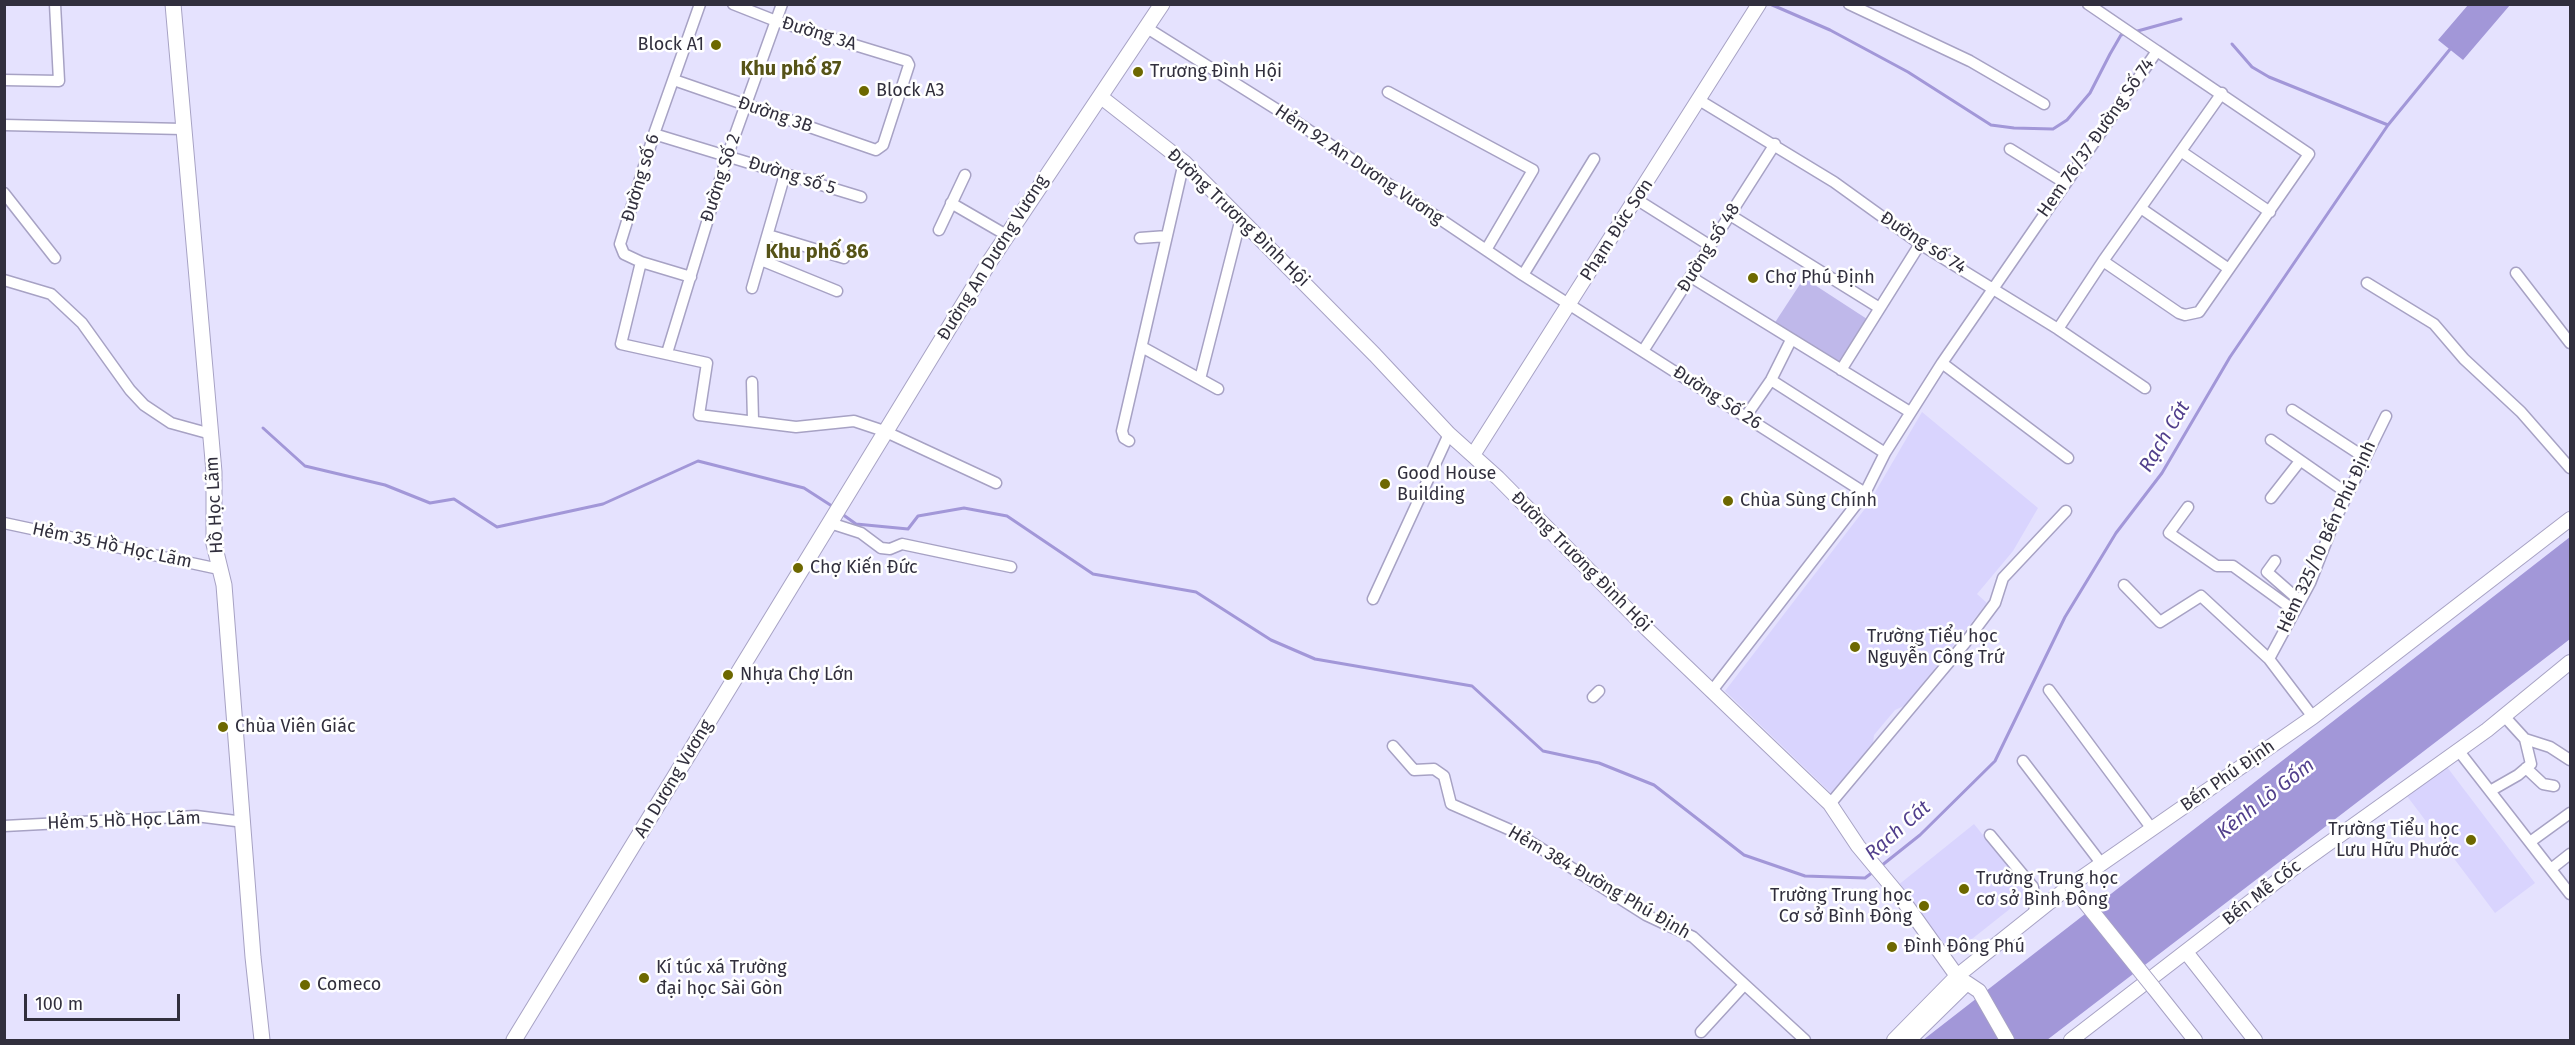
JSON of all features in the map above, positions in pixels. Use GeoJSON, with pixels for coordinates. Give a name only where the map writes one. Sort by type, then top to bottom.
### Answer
{"type":"FeatureCollection","features":[{"type":"Feature","properties":{"kind":"main road","name":"Hồ Học Lãm"},"geometry":{"type":"LineString","coordinates":[[172,4],[214,472],[214,544],[224,585],[253,957],[262,1041]]}},
{"type":"Feature","properties":{"kind":"main road","name":"Đường An Dương Vương"},"geometry":{"type":"LineString","coordinates":[[832,520],[884,431],[1027,203],[1162,4]]}},
{"type":"Feature","properties":{"kind":"main road","name":"An Dương Vương"},"geometry":{"type":"LineString","coordinates":[[514,1041],[832,520]]}},
{"type":"Feature","properties":{"kind":"street"},"geometry":{"type":"LineString","coordinates":[[4,80],[59,81],[55,4]]}},
{"type":"Feature","properties":{"kind":"street","name":"Đường số 6"},"geometry":{"type":"LineString","coordinates":[[641,262],[624,254],[620,244],[654,134],[700,4]]}},
{"type":"Feature","properties":{"kind":"street","name":"Đường 3A"},"geometry":{"type":"LineString","coordinates":[[733,4],[776,21],[907,61],[909,65],[883,145],[876,150]]}},
{"type":"Feature","properties":{"kind":"street","name":"Đường Số 2"},"geometry":{"type":"LineString","coordinates":[[667,354],[727,157],[782,4]]}},
{"type":"Feature","properties":{"kind":"street"},"geometry":{"type":"LineString","coordinates":[[1849,4],[1970,61],[2044,104]]}},
{"type":"Feature","properties":{"kind":"street"},"geometry":{"type":"LineString","coordinates":[[2088,4],[2157,51]]}},
{"type":"Feature","properties":{"kind":"street","name":"Phạm Đức Sơn"},"geometry":{"type":"LineString","coordinates":[[1473,455],[1758,6]]}},
{"type":"Feature","properties":{"kind":"street","name":"Hẻm 92 An Dương Vương"},"geometry":{"type":"LineString","coordinates":[[1147,28],[1292,119],[1569,305]]}},
{"type":"Feature","properties":{"kind":"street","name":"Hem 76/37 Đường Số 74"},"geometry":{"type":"LineString","coordinates":[[1711,692],[1865,494],[1885,453],[1910,412],[1992,287],[2157,51],[2309,154],[2270,212]]}},
{"type":"Feature","properties":{"kind":"street","name":"Đường 3B"},"geometry":{"type":"LineString","coordinates":[[674,80],[876,150]]}},
{"type":"Feature","properties":{"kind":"street"},"geometry":{"type":"LineString","coordinates":[[1388,92],[1533,170],[1486,250]]}},
{"type":"Feature","properties":{"kind":"street"},"geometry":{"type":"LineString","coordinates":[[2058,329],[2103,261],[2222,93]]}},
{"type":"Feature","properties":{"kind":"street","name":"Đường Trương Đình Hội"},"geometry":{"type":"LineString","coordinates":[[1101,97],[1185,162],[1449,434],[1473,455],[1711,692],[1830,804],[1858,846],[1902,899],[1957,976]]}},
{"type":"Feature","properties":{"kind":"street","name":"Đường số 74"},"geometry":{"type":"LineString","coordinates":[[1699,100],[1775,144],[1834,182],[1920,244],[2058,329],[2145,388]]}},
{"type":"Feature","properties":{"kind":"street"},"geometry":{"type":"LineString","coordinates":[[4,125],[183,129]]}},
{"type":"Feature","properties":{"kind":"street","name":"Đường số 5"},"geometry":{"type":"LineString","coordinates":[[654,134],[861,197]]}},
{"type":"Feature","properties":{"kind":"street","name":"Đường số 48"},"geometry":{"type":"LineString","coordinates":[[1643,351],[1775,144]]}},
{"type":"Feature","properties":{"kind":"street"},"geometry":{"type":"LineString","coordinates":[[2010,149],[2065,183]]}},
{"type":"Feature","properties":{"kind":"street"},"geometry":{"type":"LineString","coordinates":[[2103,261],[2179,313],[2185,315],[2199,312],[2270,212],[2182,152]]}},
{"type":"Feature","properties":{"kind":"street"},"geometry":{"type":"LineString","coordinates":[[1523,275],[1594,159]]}},
{"type":"Feature","properties":{"kind":"street"},"geometry":{"type":"LineString","coordinates":[[1129,441],[1124,438],[1122,431],[1185,162]]}},
{"type":"Feature","properties":{"kind":"street"},"geometry":{"type":"LineString","coordinates":[[752,288],[785,174]]}},
{"type":"Feature","properties":{"kind":"street"},"geometry":{"type":"LineString","coordinates":[[939,230],[965,175]]}},
{"type":"Feature","properties":{"kind":"street"},"geometry":{"type":"LineString","coordinates":[[4,193],[55,258]]}},
{"type":"Feature","properties":{"kind":"street","name":"Đường số 48"},"geometry":{"type":"LineString","coordinates":[[1636,199],[1709,245]]}},
{"type":"Feature","properties":{"kind":"street"},"geometry":{"type":"LineString","coordinates":[[951,203],[1008,236]]}},
{"type":"Feature","properties":{"kind":"street"},"geometry":{"type":"LineString","coordinates":[[2142,209],[2229,269]]}},
{"type":"Feature","properties":{"kind":"street"},"geometry":{"type":"LineString","coordinates":[[1730,215],[1878,307]]}},
{"type":"Feature","properties":{"kind":"street"},"geometry":{"type":"LineString","coordinates":[[1200,379],[1241,218]]}},
{"type":"Feature","properties":{"kind":"street"},"geometry":{"type":"LineString","coordinates":[[768,235],[844,258]]}},
{"type":"Feature","properties":{"kind":"street"},"geometry":{"type":"LineString","coordinates":[[1140,238],[1167,237]]}},
{"type":"Feature","properties":{"kind":"street"},"geometry":{"type":"LineString","coordinates":[[1841,370],[1878,307],[1920,244]]}},
{"type":"Feature","properties":{"kind":"street"},"geometry":{"type":"LineString","coordinates":[[760,260],[837,291]]}},
{"type":"Feature","properties":{"kind":"street"},"geometry":{"type":"LineString","coordinates":[[691,277],[641,262],[621,344],[707,363],[699,415],[796,427],[854,421],[884,431],[996,483]]}},
{"type":"Feature","properties":{"kind":"street"},"geometry":{"type":"LineString","coordinates":[[2516,273],[2571,343]]}},
{"type":"Feature","properties":{"kind":"street"},"geometry":{"type":"LineString","coordinates":[[1690,277],[1910,412]]}},
{"type":"Feature","properties":{"kind":"street"},"geometry":{"type":"LineString","coordinates":[[4,280],[51,294],[82,323],[130,390],[144,405],[171,423],[210,434]]}},
{"type":"Feature","properties":{"kind":"street"},"geometry":{"type":"LineString","coordinates":[[2367,283],[2434,324],[2464,360],[2521,412],[2571,468]]}},
{"type":"Feature","properties":{"kind":"street","name":"Đường Số 26"},"geometry":{"type":"LineString","coordinates":[[1569,305],[1865,494]]}},
{"type":"Feature","properties":{"kind":"street"},"geometry":{"type":"LineString","coordinates":[[1746,416],[1771,380],[1791,340]]}},
{"type":"Feature","properties":{"kind":"street"},"geometry":{"type":"LineString","coordinates":[[1142,348],[1218,389]]}},
{"type":"Feature","properties":{"kind":"street"},"geometry":{"type":"LineString","coordinates":[[1942,363],[2068,458]]}},
{"type":"Feature","properties":{"kind":"street"},"geometry":{"type":"LineString","coordinates":[[1771,380],[1885,453]]}},
{"type":"Feature","properties":{"kind":"street"},"geometry":{"type":"LineString","coordinates":[[752,382],[753,420]]}},
{"type":"Feature","properties":{"kind":"street"},"geometry":{"type":"LineString","coordinates":[[2292,410],[2364,457]]}},
{"type":"Feature","properties":{"kind":"street","name":"Hẻm 325/10 Bến Phú Định"},"geometry":{"type":"LineString","coordinates":[[2269,659],[2297,606],[2347,493],[2386,416]]}},
{"type":"Feature","properties":{"kind":"street"},"geometry":{"type":"LineString","coordinates":[[1373,599],[1449,434]]}},
{"type":"Feature","properties":{"kind":"street"},"geometry":{"type":"LineString","coordinates":[[2271,440],[2347,493]]}},
{"type":"Feature","properties":{"kind":"street"},"geometry":{"type":"LineString","coordinates":[[2271,498],[2300,461]]}},
{"type":"Feature","properties":{"kind":"street"},"geometry":{"type":"LineString","coordinates":[[2188,507],[2169,533],[2217,566],[2233,566],[2297,606]]}},
{"type":"Feature","properties":{"kind":"street"},"geometry":{"type":"LineString","coordinates":[[1830,804],[1965,643],[1995,603],[2003,578],[2066,511]]}},
{"type":"Feature","properties":{"kind":"street","name":"Bến Phú Định"},"geometry":{"type":"LineString","coordinates":[[1899,1036],[1957,976],[2071,885],[2313,717],[2571,519]]}},
{"type":"Feature","properties":{"kind":"street"},"geometry":{"type":"LineString","coordinates":[[832,520],[861,533],[881,548],[890,549],[902,544],[956,553],[986,564],[1011,567]]}},
{"type":"Feature","properties":{"kind":"street","name":"Hẻm 35 Hồ Học Lãm"},"geometry":{"type":"LineString","coordinates":[[4,523],[219,569]]}},
{"type":"Feature","properties":{"kind":"street"},"geometry":{"type":"LineString","coordinates":[[2275,561],[2267,572],[2297,606]]}},
{"type":"Feature","properties":{"kind":"street"},"geometry":{"type":"LineString","coordinates":[[2124,585],[2160,622],[2201,596],[2269,659],[2313,717]]}},
{"type":"Feature","properties":{"kind":"street","name":"Bến Mễ Cốc"},"geometry":{"type":"LineString","coordinates":[[2071,1041],[2294,868],[2504,716],[2571,662]]}},
{"type":"Feature","properties":{"kind":"street"},"geometry":{"type":"LineString","coordinates":[[2049,690],[2152,829]]}},
{"type":"Feature","properties":{"kind":"street"},"geometry":{"type":"LineString","coordinates":[[2490,791],[2531,764],[2525,739],[2504,716]]}},
{"type":"Feature","properties":{"kind":"street"},"geometry":{"type":"LineString","coordinates":[[2525,739],[2550,747],[2571,760]]}},
{"type":"Feature","properties":{"kind":"street","name":"Hẻm 384 Đường Phú Định"},"geometry":{"type":"LineString","coordinates":[[1393,746],[1414,770],[1434,769],[1444,776],[1451,804],[1515,832],[1646,915],[1693,937],[1805,1041]]}},
{"type":"Feature","properties":{"kind":"street"},"geometry":{"type":"LineString","coordinates":[[2458,750],[2570,892]]}},
{"type":"Feature","properties":{"kind":"street"},"geometry":{"type":"LineString","coordinates":[[2023,761],[2101,863]]}},
{"type":"Feature","properties":{"kind":"street"},"geometry":{"type":"LineString","coordinates":[[2526,768],[2543,784],[2554,786]]}},
{"type":"Feature","properties":{"kind":"street"},"geometry":{"type":"LineString","coordinates":[[2530,842],[2571,813]]}},
{"type":"Feature","properties":{"kind":"street","name":"Hẻm 5 Hồ Học Lãm"},"geometry":{"type":"LineString","coordinates":[[4,826],[196,816],[244,822]]}},
{"type":"Feature","properties":{"kind":"street"},"geometry":{"type":"LineString","coordinates":[[1990,835],[2033,887],[2035,914]]}},
{"type":"Feature","properties":{"kind":"street"},"geometry":{"type":"LineString","coordinates":[[2551,869],[2571,854]]}},
{"type":"Feature","properties":{"kind":"street"},"geometry":{"type":"LineString","coordinates":[[2071,885],[2192,1037]]}},
{"type":"Feature","properties":{"kind":"street"},"geometry":{"type":"LineString","coordinates":[[2186,952],[2254,1041]]}},
{"type":"Feature","properties":{"kind":"street"},"geometry":{"type":"LineString","coordinates":[[1899,1036],[1915,1034],[1967,983],[1979,991],[2007,1041]]}},
{"type":"Feature","properties":{"kind":"street"},"geometry":{"type":"LineString","coordinates":[[1701,1032],[1744,985]]}},
{"type":"Feature","properties":{"kind":"shaded area"},"geometry":{"type":"Polygon","coordinates":[[[1804,278],[1867,319],[1838,364],[1774,324],[1804,278]]]}},
{"type":"Feature","properties":{"kind":"shaded area","name":"Trường Tiểu học Nguyễn Công Trứ"},"geometry":{"type":"Polygon","coordinates":[[[1922,412],[2038,508],[2013,551],[1977,594],[1987,603],[1906,705],[1895,710],[1874,735],[1873,744],[1831,793],[1725,691],[1867,506],[1922,412]]]}},
{"type":"Feature","properties":{"kind":"shaded area","name":"Trường Tiểu học Lưu Hữu Phước"},"geometry":{"type":"Polygon","coordinates":[[[2447,767],[2535,883],[2495,913],[2407,796],[2447,767]]]}},
{"type":"Feature","properties":{"kind":"shaded area","name":"Trường Trung học cơ sở Bình Đông"},"geometry":{"type":"Polygon","coordinates":[[[1974,824],[2030,893],[1953,954],[1897,886],[1974,824]]]}},
{"type":"Feature","properties":{"kind":"water"},"geometry":{"type":"Polygon","coordinates":[[[2468,5],[2510,5],[2463,60],[2438,40],[2468,5]]]}},
{"type":"Feature","properties":{"kind":"water","name":"Kênh Lò Gốm"},"geometry":{"type":"Polygon","coordinates":[[[2570,537],[2570,639],[2561,646],[2047,1040],[1923,1040],[2570,537]]]}},
{"type":"Feature","properties":{"kind":"waterway"},"geometry":{"type":"LineString","coordinates":[[1770,4],[1830,30],[1908,72],[1991,125],[2014,128],[2053,129],[2067,120],[2090,93],[2121,35],[2125,34]]}},
{"type":"Feature","properties":{"kind":"waterway"},"geometry":{"type":"LineString","coordinates":[[2134,32],[2181,19]]}},
{"type":"Feature","properties":{"kind":"waterway"},"geometry":{"type":"LineString","coordinates":[[2232,44],[2252,67],[2269,77],[2388,125]]}},
{"type":"Feature","properties":{"kind":"waterway","name":"Rạch Cát"},"geometry":{"type":"LineString","coordinates":[[1881,866],[1920,835],[1995,761],[2065,617],[2116,533],[2162,473],[2230,357],[2388,125],[2451,48]]}},
{"type":"Feature","properties":{"kind":"waterway"},"geometry":{"type":"LineString","coordinates":[[263,428],[305,466],[385,485],[430,503],[454,499],[497,527],[603,504],[698,461],[804,488],[835,508]]}},
{"type":"Feature","properties":{"kind":"waterway"},"geometry":{"type":"LineString","coordinates":[[842,514],[856,524],[908,529],[918,516],[964,508],[1007,516],[1093,574],[1196,592],[1271,640],[1315,659],[1472,686],[1543,751],[1599,763],[1654,785],[1744,855],[1805,876],[1865,878],[1873,872]]}},
{"type":"Feature","properties":{"kind":"place","name":"Block A1"},"geometry":{"type":"Point","coordinates":[716,45]}},
{"type":"Feature","properties":{"kind":"place","name":"Trương Đình Hội"},"geometry":{"type":"Point","coordinates":[1138,72]}},
{"type":"Feature","properties":{"kind":"place","name":"Block A3"},"geometry":{"type":"Point","coordinates":[864,91]}},
{"type":"Feature","properties":{"kind":"place","name":"Chợ Phú Định"},"geometry":{"type":"Point","coordinates":[1753,278]}},
{"type":"Feature","properties":{"kind":"place","name":"Good House Building"},"geometry":{"type":"Point","coordinates":[1385,484]}},
{"type":"Feature","properties":{"kind":"place","name":"Chùa Sùng Chính"},"geometry":{"type":"Point","coordinates":[1728,501]}},
{"type":"Feature","properties":{"kind":"place","name":"Chợ Kiến Đức"},"geometry":{"type":"Point","coordinates":[798,568]}},
{"type":"Feature","properties":{"kind":"place","name":"Trường Tiểu học Nguyễn Công Trứ"},"geometry":{"type":"Point","coordinates":[1855,647]}},
{"type":"Feature","properties":{"kind":"place","name":"Nhựa Chợ Lớn"},"geometry":{"type":"Point","coordinates":[728,675]}},
{"type":"Feature","properties":{"kind":"place","name":"Chùa Viên Giác"},"geometry":{"type":"Point","coordinates":[223,727]}},
{"type":"Feature","properties":{"kind":"place","name":"Trường Tiểu học Lưu Hữu Phước"},"geometry":{"type":"Point","coordinates":[2471,840]}},
{"type":"Feature","properties":{"kind":"place","name":"Trường Trung học cơ sở Bình Đông"},"geometry":{"type":"Point","coordinates":[1964,889]}},
{"type":"Feature","properties":{"kind":"place","name":"Trường Trung học Cơ sở Bình Đông"},"geometry":{"type":"Point","coordinates":[1924,906]}},
{"type":"Feature","properties":{"kind":"place","name":"Đình Đông Phú"},"geometry":{"type":"Point","coordinates":[1892,947]}},
{"type":"Feature","properties":{"kind":"place","name":"Kí túc xá Trường đại học Sài Gòn"},"geometry":{"type":"Point","coordinates":[644,978]}},
{"type":"Feature","properties":{"kind":"place","name":"Comeco"},"geometry":{"type":"Point","coordinates":[305,985]}},
{"type":"Feature","properties":{"kind":"district","name":"Khu phố 87"},"geometry":{"type":"Point","coordinates":[791,69]}},
{"type":"Feature","properties":{"kind":"district","name":"Khu phố 86"},"geometry":{"type":"Point","coordinates":[817,252]}}]}
